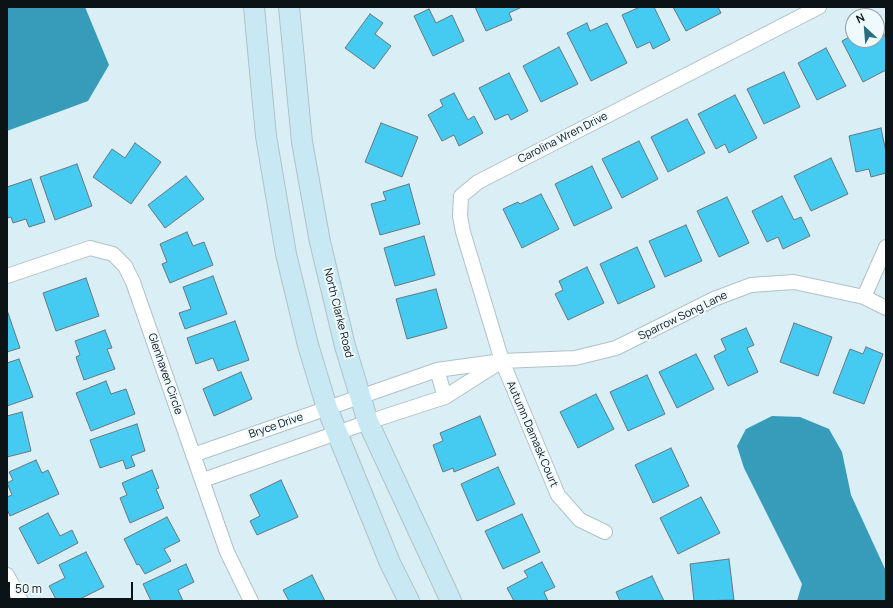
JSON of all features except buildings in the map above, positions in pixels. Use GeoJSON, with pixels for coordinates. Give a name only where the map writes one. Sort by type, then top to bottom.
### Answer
{"type":"FeatureCollection","features":[{"type":"Feature","properties":{"kind":"street"},"geometry":{"type":"LineString","coordinates":[[254,7],[266,136],[286,254],[308,345],[327,408],[337,434],[390,563],[409,601]]}},
{"type":"Feature","properties":{"kind":"street","name":"North Clarke Road"},"geometry":{"type":"LineString","coordinates":[[289,7],[303,149],[320,242],[345,346],[368,422],[451,601]]}},
{"type":"Feature","properties":{"kind":"street","name":"Carolina Wren Drive"},"geometry":{"type":"LineString","coordinates":[[502,361],[463,232],[460,216],[461,196],[478,182],[819,7]]}},
{"type":"Feature","properties":{"kind":"street"},"geometry":{"type":"LineString","coordinates":[[864,297],[886,247]]}},
{"type":"Feature","properties":{"kind":"street","name":"Glenhaven Circle"},"geometry":{"type":"LineString","coordinates":[[7,276],[90,248],[113,254],[125,266],[133,282],[228,552],[251,601]]}},
{"type":"Feature","properties":{"kind":"street","name":"Sparrow Song Lane"},"geometry":{"type":"LineString","coordinates":[[360,397],[437,370],[502,361],[575,358],[616,348],[714,299],[751,285],[794,282],[864,297],[886,308]]}},
{"type":"Feature","properties":{"kind":"street","name":"Sparrow Song Lane"},"geometry":{"type":"LineString","coordinates":[[368,422],[445,397],[502,361]]}},
{"type":"Feature","properties":{"kind":"street","name":"Autumn Damask Court"},"geometry":{"type":"LineString","coordinates":[[502,361],[558,496],[580,520],[605,532]]}},
{"type":"Feature","properties":{"kind":"street"},"geometry":{"type":"LineString","coordinates":[[437,370],[445,397]]}},
{"type":"Feature","properties":{"kind":"street","name":"Bryce Drive"},"geometry":{"type":"LineString","coordinates":[[193,455],[360,397]]}},
{"type":"Feature","properties":{"kind":"street"},"geometry":{"type":"LineString","coordinates":[[203,480],[368,422]]}},
{"type":"Feature","properties":{"kind":"street"},"geometry":{"type":"LineString","coordinates":[[7,575],[22,601]]}},
{"type":"Feature","properties":{"kind":"water"},"geometry":{"type":"Polygon","coordinates":[[[7,7],[85,7],[109,65],[88,101],[7,131],[7,7]]]}},
{"type":"Feature","properties":{"kind":"water"},"geometry":{"type":"Polygon","coordinates":[[[772,416],[800,417],[829,429],[842,452],[851,495],[886,571],[886,601],[797,601],[802,584],[744,468],[737,446],[746,429],[772,416]]]}}]}
